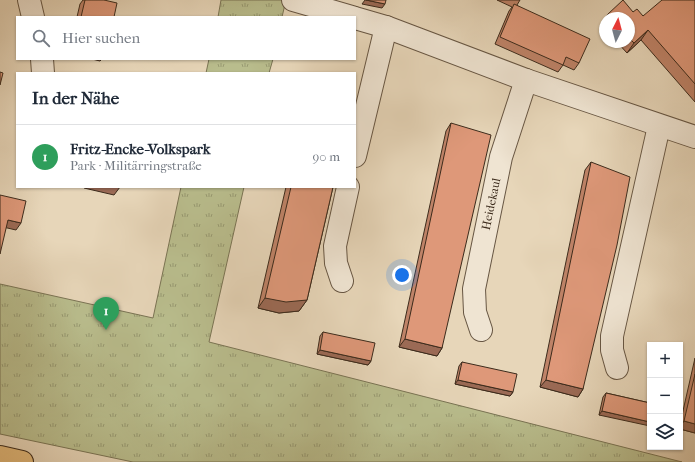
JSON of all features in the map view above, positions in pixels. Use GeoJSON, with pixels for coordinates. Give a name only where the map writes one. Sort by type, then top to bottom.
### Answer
{"type":"FeatureCollection","features":[{"type":"Feature","properties":{"kind":"main road"},"geometry":{"type":"LineString","coordinates":[[0,457],[22,462]]}},
{"type":"Feature","properties":{"kind":"street"},"geometry":{"type":"LineString","coordinates":[[29,0],[33,16]]}},
{"type":"Feature","properties":{"kind":"street"},"geometry":{"type":"LineString","coordinates":[[294,0],[349,16]]}},
{"type":"Feature","properties":{"kind":"street"},"geometry":{"type":"LineString","coordinates":[[356,18],[386,27],[526,80],[695,137]]}},
{"type":"Feature","properties":{"kind":"street"},"geometry":{"type":"LineString","coordinates":[[356,152],[386,27]]}},
{"type":"Feature","properties":{"kind":"street"},"geometry":{"type":"LineString","coordinates":[[42,60],[43,72]]}},
{"type":"Feature","properties":{"kind":"street","name":"Heidekaul"},"geometry":{"type":"LineString","coordinates":[[481,330],[475,312],[474,289],[501,157],[526,80]]}},
{"type":"Feature","properties":{"kind":"street"},"geometry":{"type":"LineString","coordinates":[[617,368],[612,350],[612,336],[659,126]]}},
{"type":"Feature","properties":{"kind":"street"},"geometry":{"type":"LineString","coordinates":[[342,281],[336,263],[335,246],[348,188]]}},
{"type":"Feature","properties":{"kind":"green space"},"geometry":{"type":"Polygon","coordinates":[[[221,0],[286,0],[282,16],[218,16],[221,0]]]}},
{"type":"Feature","properties":{"kind":"green space"},"geometry":{"type":"Polygon","coordinates":[[[209,60],[273,60],[269,72],[206,72],[209,60]]]}},
{"type":"Feature","properties":{"kind":"green space"},"geometry":{"type":"Polygon","coordinates":[[[181,188],[244,188],[209,342],[682,462],[133,462],[0,434],[0,284],[153,318],[181,188]]]}},
{"type":"Feature","properties":{"kind":"building"},"geometry":{"type":"Polygon","coordinates":[[[85,0],[104,0],[117,3],[114,16],[81,16],[85,0]]]}},
{"type":"Feature","properties":{"kind":"building"},"geometry":{"type":"Polygon","coordinates":[[[366,0],[386,0],[385,4],[366,0]]]}},
{"type":"Feature","properties":{"kind":"building"},"geometry":{"type":"Polygon","coordinates":[[[623,0],[633,12],[610,12],[623,0]]]}},
{"type":"Feature","properties":{"kind":"building"},"geometry":{"type":"Polygon","coordinates":[[[662,0],[695,0],[695,84],[648,30],[635,42],[635,12],[633,12],[637,9],[643,16],[662,0]]]}},
{"type":"Feature","properties":{"kind":"building"},"geometry":{"type":"Polygon","coordinates":[[[514,4],[590,39],[579,63],[566,57],[563,65],[500,37],[514,4]]]}},
{"type":"Feature","properties":{"kind":"building"},"geometry":{"type":"Polygon","coordinates":[[[0,72],[3,73],[0,85],[0,72]]]}},
{"type":"Feature","properties":{"kind":"building"},"geometry":{"type":"Polygon","coordinates":[[[451,123],[491,135],[442,348],[405,339],[451,123]]]}},
{"type":"Feature","properties":{"kind":"building"},"geometry":{"type":"Polygon","coordinates":[[[591,162],[630,177],[617,245],[583,389],[546,380],[591,162]]]}},
{"type":"Feature","properties":{"kind":"building"},"geometry":{"type":"Polygon","coordinates":[[[291,188],[333,188],[307,300],[286,302],[265,298],[291,188]]]}},
{"type":"Feature","properties":{"kind":"building"},"geometry":{"type":"Polygon","coordinates":[[[0,195],[26,201],[21,223],[8,220],[0,254],[0,195]]]}},
{"type":"Feature","properties":{"kind":"building"},"geometry":{"type":"Polygon","coordinates":[[[323,332],[375,343],[371,361],[320,350],[323,332]]]}},
{"type":"Feature","properties":{"kind":"building"},"geometry":{"type":"Polygon","coordinates":[[[462,362],[517,374],[513,392],[458,380],[462,362]]]}},
{"type":"Feature","properties":{"kind":"building"},"geometry":{"type":"Polygon","coordinates":[[[695,374],[695,424],[684,421],[695,374]]]}},
{"type":"Feature","properties":{"kind":"building"},"geometry":{"type":"Polygon","coordinates":[[[606,393],[647,402],[647,421],[602,411],[606,393]]]}},
{"type":"Feature","properties":{"kind":"place","name":"Fritz-Encke-Volkspark"},"geometry":{"type":"Point","coordinates":[106,330]}}]}
